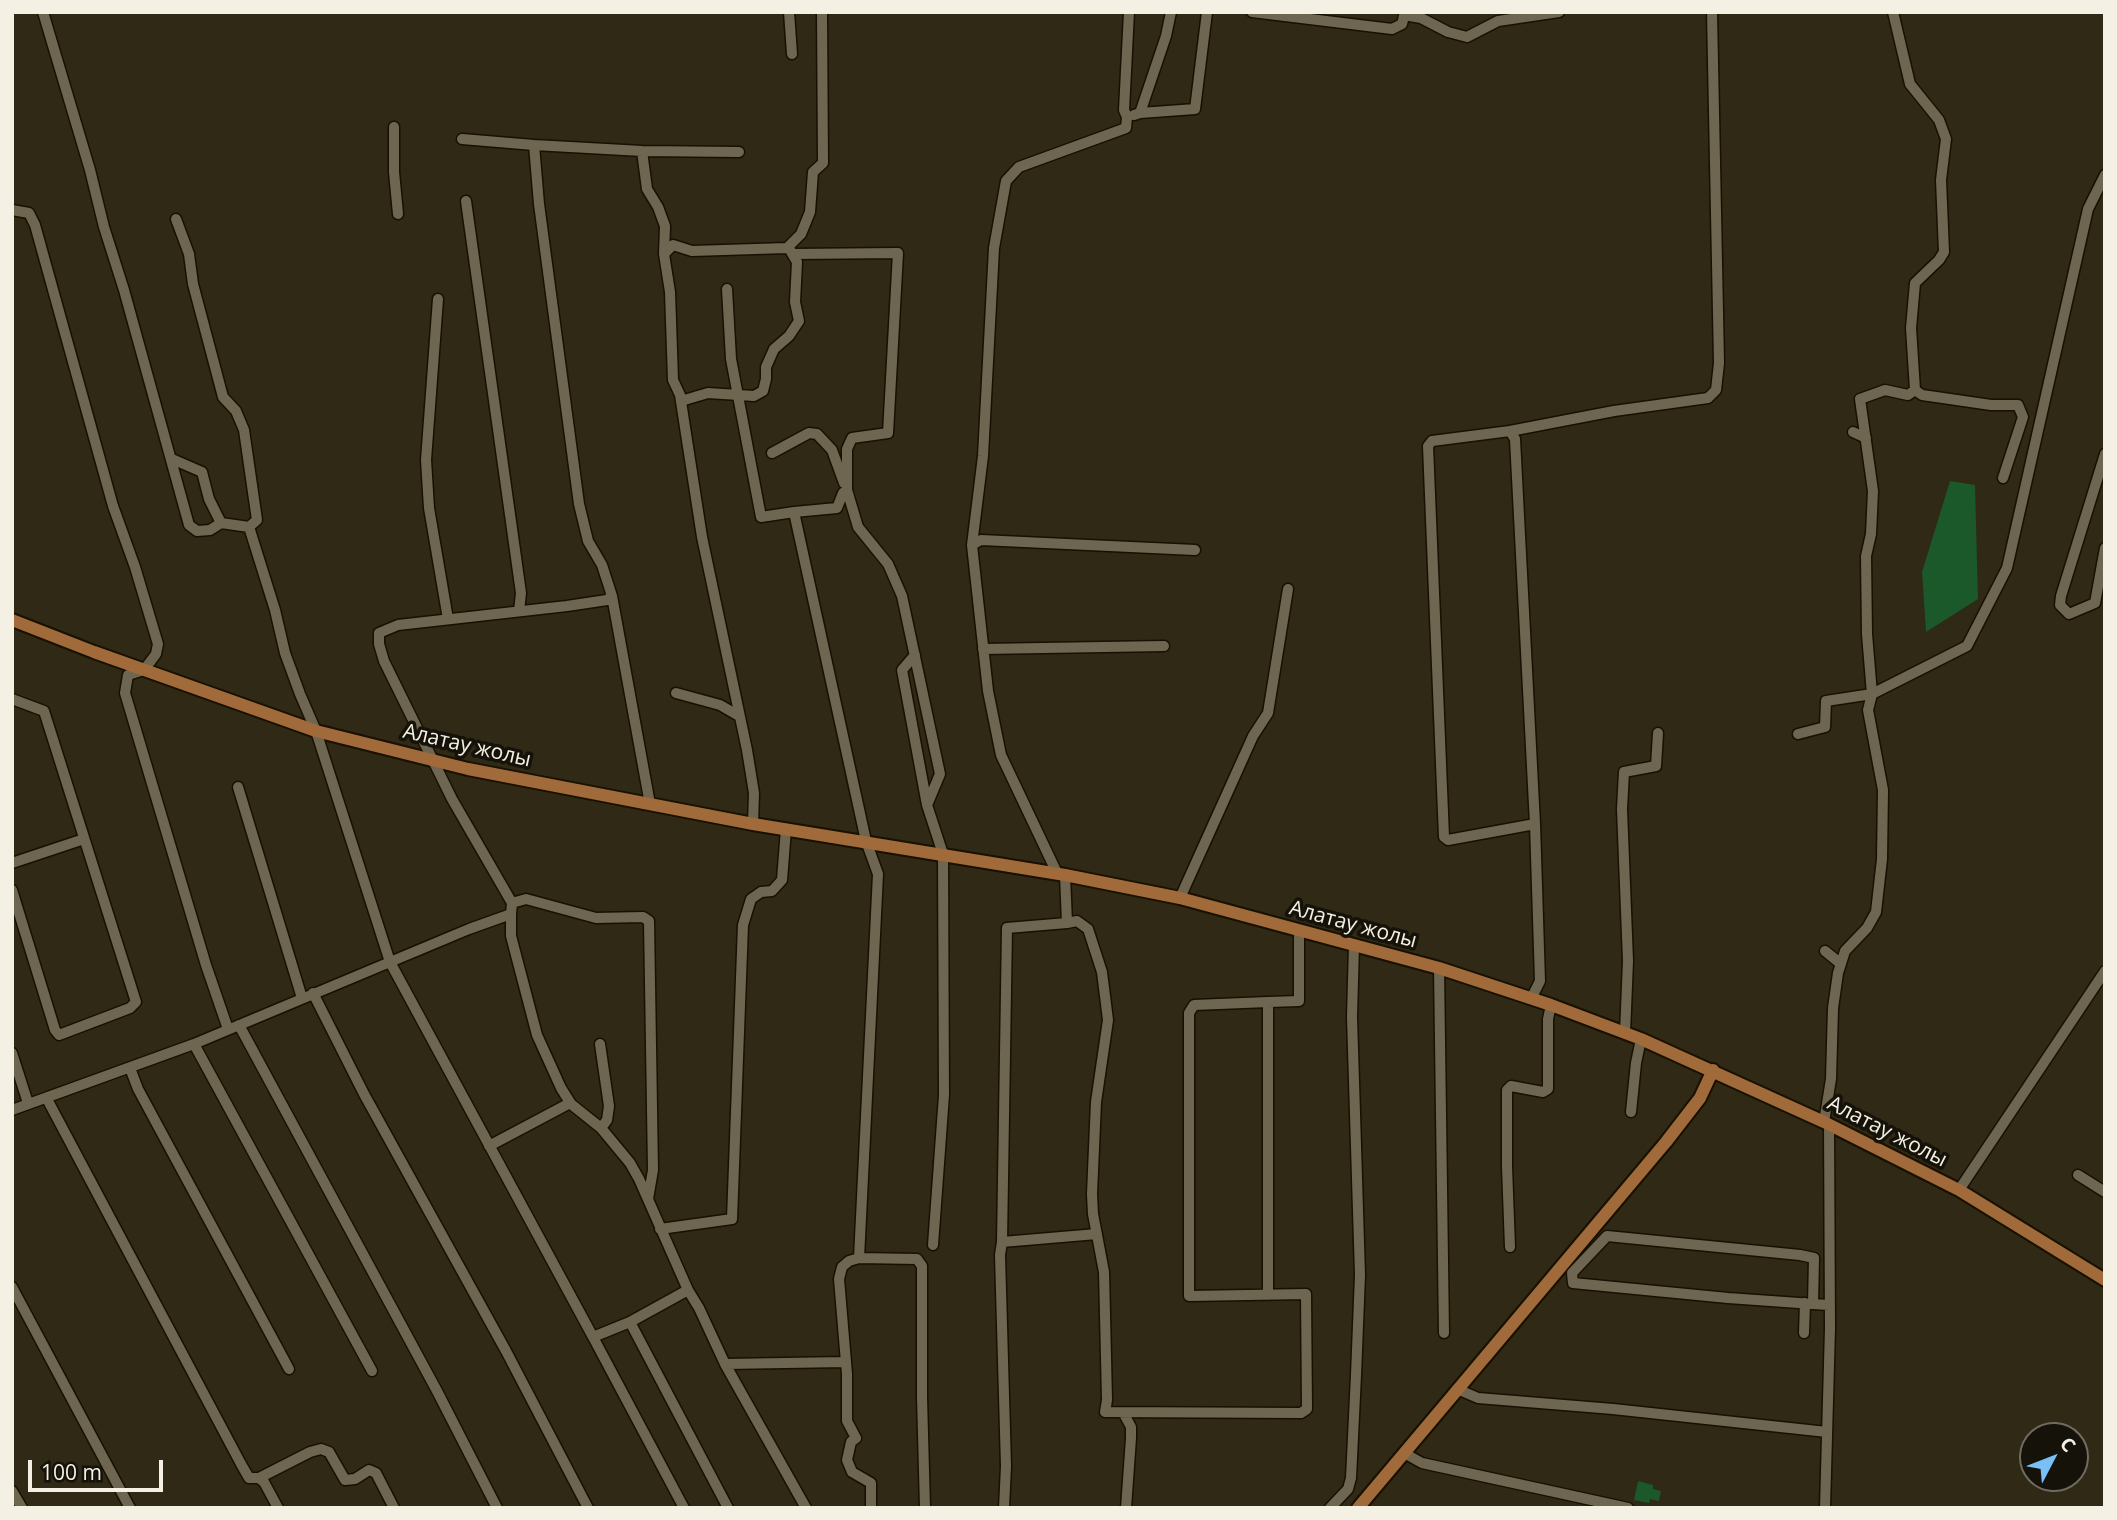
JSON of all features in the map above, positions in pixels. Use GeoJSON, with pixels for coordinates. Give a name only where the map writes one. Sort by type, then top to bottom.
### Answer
{"type":"FeatureCollection","features":[{"type":"Feature","properties":{"kind":"main road","name":"Алатау жолы"},"geometry":{"type":"LineString","coordinates":[[13,622],[316,731],[468,769],[786,830],[1057,873],[1180,898],[1439,968],[1551,1005],[1713,1070],[1959,1190],[2105,1280]]}},
{"type":"Feature","properties":{"kind":"main road"},"geometry":{"type":"LineString","coordinates":[[1358,1508],[1666,1142],[1700,1098],[1713,1070]]}},
{"type":"Feature","properties":{"kind":"street"},"geometry":{"type":"LineString","coordinates":[[43,12],[189,525],[197,531],[210,530],[221,523],[249,527],[257,520],[244,430],[236,411],[223,397],[193,284],[189,254],[176,219]]}},
{"type":"Feature","properties":{"kind":"street"},"geometry":{"type":"LineString","coordinates":[[789,12],[792,54]]}},
{"type":"Feature","properties":{"kind":"street"},"geometry":{"type":"LineString","coordinates":[[790,251],[810,212],[813,172],[823,163],[822,12]]}},
{"type":"Feature","properties":{"kind":"street"},"geometry":{"type":"LineString","coordinates":[[1068,923],[1057,873],[1000,755],[988,691],[972,545],[983,456],[994,248],[1006,181],[1019,167],[1126,128],[1127,117],[1124,110],[1129,12]]}},
{"type":"Feature","properties":{"kind":"street"},"geometry":{"type":"LineString","coordinates":[[1140,113],[1166,36],[1171,12]]}},
{"type":"Feature","properties":{"kind":"street"},"geometry":{"type":"LineString","coordinates":[[1127,117],[1140,113],[1195,109],[1207,12]]}},
{"type":"Feature","properties":{"kind":"street"},"geometry":{"type":"LineString","coordinates":[[1252,12],[1392,29],[1402,24],[1405,14],[1467,37],[1498,21],[1559,12]]}},
{"type":"Feature","properties":{"kind":"street"},"geometry":{"type":"LineString","coordinates":[[1535,824],[1448,841],[1443,832],[1429,446],[1432,441],[1510,432],[1614,411],[1708,398],[1716,390],[1718,363],[1712,12]]}},
{"type":"Feature","properties":{"kind":"street"},"geometry":{"type":"LineString","coordinates":[[1893,12],[1910,84],[1939,120],[1946,139],[1941,180],[1944,252],[1915,283],[1911,328],[1915,390]]}},
{"type":"Feature","properties":{"kind":"street"},"geometry":{"type":"LineString","coordinates":[[394,127],[398,214]]}},
{"type":"Feature","properties":{"kind":"street"},"geometry":{"type":"LineString","coordinates":[[462,139],[642,151],[739,152]]}},
{"type":"Feature","properties":{"kind":"street"},"geometry":{"type":"LineString","coordinates":[[534,145],[539,204],[579,504],[588,541],[602,565],[612,596],[650,804]]}},
{"type":"Feature","properties":{"kind":"street"},"geometry":{"type":"LineString","coordinates":[[642,151],[647,189],[665,226],[664,254],[670,292],[673,380],[681,401],[702,537],[754,793],[753,824]]}},
{"type":"Feature","properties":{"kind":"street"},"geometry":{"type":"LineString","coordinates":[[1798,734],[1825,727],[1826,701],[1871,694],[1967,646],[2007,568],[2088,209],[2105,175]]}},
{"type":"Feature","properties":{"kind":"street"},"geometry":{"type":"LineString","coordinates":[[466,201],[520,593],[519,611]]}},
{"type":"Feature","properties":{"kind":"street"},"geometry":{"type":"LineString","coordinates":[[12,210],[29,213],[35,225],[113,506],[158,644],[156,654],[144,670],[128,676],[125,693],[206,965],[228,1029]]}},
{"type":"Feature","properties":{"kind":"street"},"geometry":{"type":"LineString","coordinates":[[664,254],[673,245],[692,251],[898,253],[888,433],[852,438],[847,449],[847,490],[836,508],[761,517],[731,359],[727,289]]}},
{"type":"Feature","properties":{"kind":"street"},"geometry":{"type":"LineString","coordinates":[[681,401],[708,393],[754,396],[762,391],[766,367],[774,349],[789,336],[799,321],[795,302],[797,262],[790,251]]}},
{"type":"Feature","properties":{"kind":"street"},"geometry":{"type":"LineString","coordinates":[[438,299],[426,460],[429,508],[448,619]]}},
{"type":"Feature","properties":{"kind":"street"},"geometry":{"type":"LineString","coordinates":[[1825,1508],[1829,1304],[1826,1123],[1831,1079],[1833,1007],[1845,951],[1867,928],[1876,912],[1882,859],[1883,790],[1868,710],[1871,694],[1866,556],[1871,534],[1873,491],[1860,399],[1885,390],[1908,395],[1915,390]]}},
{"type":"Feature","properties":{"kind":"street"},"geometry":{"type":"LineString","coordinates":[[1915,390],[1922,395],[1942,398],[2018,405],[2023,417],[2003,478]]}},
{"type":"Feature","properties":{"kind":"street"},"geometry":{"type":"LineString","coordinates":[[1510,432],[1515,439],[1535,824],[1540,981],[1531,999]]}},
{"type":"Feature","properties":{"kind":"street"},"geometry":{"type":"LineString","coordinates":[[1853,432],[1866,438]]}},
{"type":"Feature","properties":{"kind":"street"},"geometry":{"type":"LineString","coordinates":[[772,453],[809,433],[817,434],[832,450],[858,527],[888,564],[902,596],[940,774],[927,805]]}},
{"type":"Feature","properties":{"kind":"street"},"geometry":{"type":"LineString","coordinates":[[2105,454],[2061,596],[2060,606],[2069,614],[2100,603],[2105,548]]}},
{"type":"Feature","properties":{"kind":"street"},"geometry":{"type":"LineString","coordinates":[[172,458],[202,472],[209,499],[221,523]]}},
{"type":"Feature","properties":{"kind":"street"},"geometry":{"type":"LineString","coordinates":[[794,512],[866,841],[878,874],[859,1258]]}},
{"type":"Feature","properties":{"kind":"street"},"geometry":{"type":"LineString","coordinates":[[249,527],[275,610],[285,653],[316,731],[390,962],[684,1508]]}},
{"type":"Feature","properties":{"kind":"street"},"geometry":{"type":"LineString","coordinates":[[972,545],[981,540],[1195,550]]}},
{"type":"Feature","properties":{"kind":"street"},"geometry":{"type":"LineString","coordinates":[[1180,898],[1253,736],[1268,713],[1288,589]]}},
{"type":"Feature","properties":{"kind":"street"},"geometry":{"type":"LineString","coordinates":[[612,596],[607,600],[398,625],[379,633],[379,644],[384,661],[431,758],[512,902],[511,936],[537,1035],[570,1103],[601,1128],[630,1163],[725,1364],[806,1508]]}},
{"type":"Feature","properties":{"kind":"street"},"geometry":{"type":"LineString","coordinates":[[983,649],[1164,646]]}},
{"type":"Feature","properties":{"kind":"street"},"geometry":{"type":"LineString","coordinates":[[915,655],[902,670],[927,805],[943,854],[944,1096],[933,1245]]}},
{"type":"Feature","properties":{"kind":"street"},"geometry":{"type":"LineString","coordinates":[[676,693],[720,705],[739,716]]}},
{"type":"Feature","properties":{"kind":"street"},"geometry":{"type":"LineString","coordinates":[[12,699],[44,712],[136,1002],[130,1008],[59,1035],[55,1030],[12,890]]}},
{"type":"Feature","properties":{"kind":"street"},"geometry":{"type":"LineString","coordinates":[[1625,1033],[1628,961],[1622,809],[1624,772],[1656,766],[1658,733]]}},
{"type":"Feature","properties":{"kind":"street"},"geometry":{"type":"LineString","coordinates":[[238,787],[308,995],[506,1351],[589,1508]]}},
{"type":"Feature","properties":{"kind":"street"},"geometry":{"type":"LineString","coordinates":[[660,1229],[732,1219],[744,925],[751,899],[761,892],[772,891],[782,880],[786,830]]}},
{"type":"Feature","properties":{"kind":"street"},"geometry":{"type":"LineString","coordinates":[[12,863],[84,839]]}},
{"type":"Feature","properties":{"kind":"street"},"geometry":{"type":"LineString","coordinates":[[512,902],[526,899],[596,918],[643,917],[649,921],[653,1170],[648,1199]]}},
{"type":"Feature","properties":{"kind":"street"},"geometry":{"type":"LineString","coordinates":[[12,1110],[194,1044],[511,914]]}},
{"type":"Feature","properties":{"kind":"street"},"geometry":{"type":"LineString","coordinates":[[1004,1508],[1006,1466],[1000,1255],[1007,928],[1077,921],[1088,929],[1102,972],[1108,1020],[1094,1126],[1093,1204],[1104,1272],[1105,1412],[1124,1413],[1301,1413],[1307,1409],[1306,1294],[1189,1296],[1189,1013],[1194,1006],[1299,1000],[1299,930]]}},
{"type":"Feature","properties":{"kind":"street"},"geometry":{"type":"LineString","coordinates":[[1330,1508],[1348,1489],[1351,1478],[1356,1375],[1360,1275],[1352,1017],[1354,945]]}},
{"type":"Feature","properties":{"kind":"street"},"geometry":{"type":"LineString","coordinates":[[1825,951],[1841,964]]}},
{"type":"Feature","properties":{"kind":"street"},"geometry":{"type":"LineString","coordinates":[[1439,968],[1444,1333]]}},
{"type":"Feature","properties":{"kind":"street"},"geometry":{"type":"LineString","coordinates":[[1959,1190],[2105,971]]}},
{"type":"Feature","properties":{"kind":"street"},"geometry":{"type":"LineString","coordinates":[[1268,1002],[1268,1295]]}},
{"type":"Feature","properties":{"kind":"street"},"geometry":{"type":"LineString","coordinates":[[1510,1247],[1507,1090],[1511,1086],[1543,1092],[1548,1089],[1548,1019],[1551,1005]]}},
{"type":"Feature","properties":{"kind":"street"},"geometry":{"type":"LineString","coordinates":[[239,1025],[437,1391],[497,1508]]}},
{"type":"Feature","properties":{"kind":"street"},"geometry":{"type":"LineString","coordinates":[[1631,1112],[1641,1040]]}},
{"type":"Feature","properties":{"kind":"street"},"geometry":{"type":"LineString","coordinates":[[194,1044],[372,1371]]}},
{"type":"Feature","properties":{"kind":"street"},"geometry":{"type":"LineString","coordinates":[[600,1044],[609,1106],[607,1120],[601,1128]]}},
{"type":"Feature","properties":{"kind":"street"},"geometry":{"type":"LineString","coordinates":[[12,1053],[28,1103]]}},
{"type":"Feature","properties":{"kind":"street"},"geometry":{"type":"LineString","coordinates":[[130,1068],[138,1090],[289,1369]]}},
{"type":"Feature","properties":{"kind":"street"},"geometry":{"type":"LineString","coordinates":[[47,1099],[249,1478],[259,1478],[321,1449],[329,1452],[345,1480],[355,1479],[369,1470],[376,1473],[394,1508]]}},
{"type":"Feature","properties":{"kind":"street"},"geometry":{"type":"LineString","coordinates":[[489,1146],[570,1103]]}},
{"type":"Feature","properties":{"kind":"street"},"geometry":{"type":"LineString","coordinates":[[2078,1175],[2105,1192]]}},
{"type":"Feature","properties":{"kind":"street"},"geometry":{"type":"LineString","coordinates":[[1002,1242],[1097,1234]]}},
{"type":"Feature","properties":{"kind":"street"},"geometry":{"type":"LineString","coordinates":[[1804,1333],[1809,1303],[1814,1258],[1607,1236],[1572,1273],[1573,1283],[1809,1303],[1829,1304]]}},
{"type":"Feature","properties":{"kind":"street"},"geometry":{"type":"LineString","coordinates":[[872,1508],[871,1483],[852,1472],[847,1460],[851,1442],[856,1438],[848,1421],[839,1279],[842,1268],[849,1261],[859,1258],[917,1259],[922,1266],[925,1508]]}},
{"type":"Feature","properties":{"kind":"street"},"geometry":{"type":"LineString","coordinates":[[12,1286],[130,1508]]}},
{"type":"Feature","properties":{"kind":"street"},"geometry":{"type":"LineString","coordinates":[[593,1336],[630,1322],[688,1290]]}},
{"type":"Feature","properties":{"kind":"street"},"geometry":{"type":"LineString","coordinates":[[630,1322],[727,1507]]}},
{"type":"Feature","properties":{"kind":"street"},"geometry":{"type":"LineString","coordinates":[[725,1364],[845,1362]]}},
{"type":"Feature","properties":{"kind":"street"},"geometry":{"type":"LineString","coordinates":[[1457,1389],[1478,1398],[1614,1409],[1827,1432]]}},
{"type":"Feature","properties":{"kind":"street"},"geometry":{"type":"LineString","coordinates":[[1124,1413],[1131,1427],[1126,1508]]}},
{"type":"Feature","properties":{"kind":"street"},"geometry":{"type":"LineString","coordinates":[[1404,1453],[1422,1463],[1628,1508]]}},
{"type":"Feature","properties":{"kind":"street"},"geometry":{"type":"LineString","coordinates":[[259,1478],[278,1508]]}},
{"type":"Feature","properties":{"kind":"street"},"geometry":{"type":"LineString","coordinates":[[12,1491],[22,1508]]}},
{"type":"Feature","properties":{"kind":"green space"},"geometry":{"type":"Polygon","coordinates":[[[1950,481],[1975,485],[1978,599],[1926,632],[1922,572],[1950,481]]]}},
{"type":"Feature","properties":{"kind":"green space"},"geometry":{"type":"Polygon","coordinates":[[[1638,1481],[1653,1485],[1653,1489],[1661,1491],[1659,1501],[1650,1499],[1649,1503],[1634,1500],[1638,1481]]]}}]}
